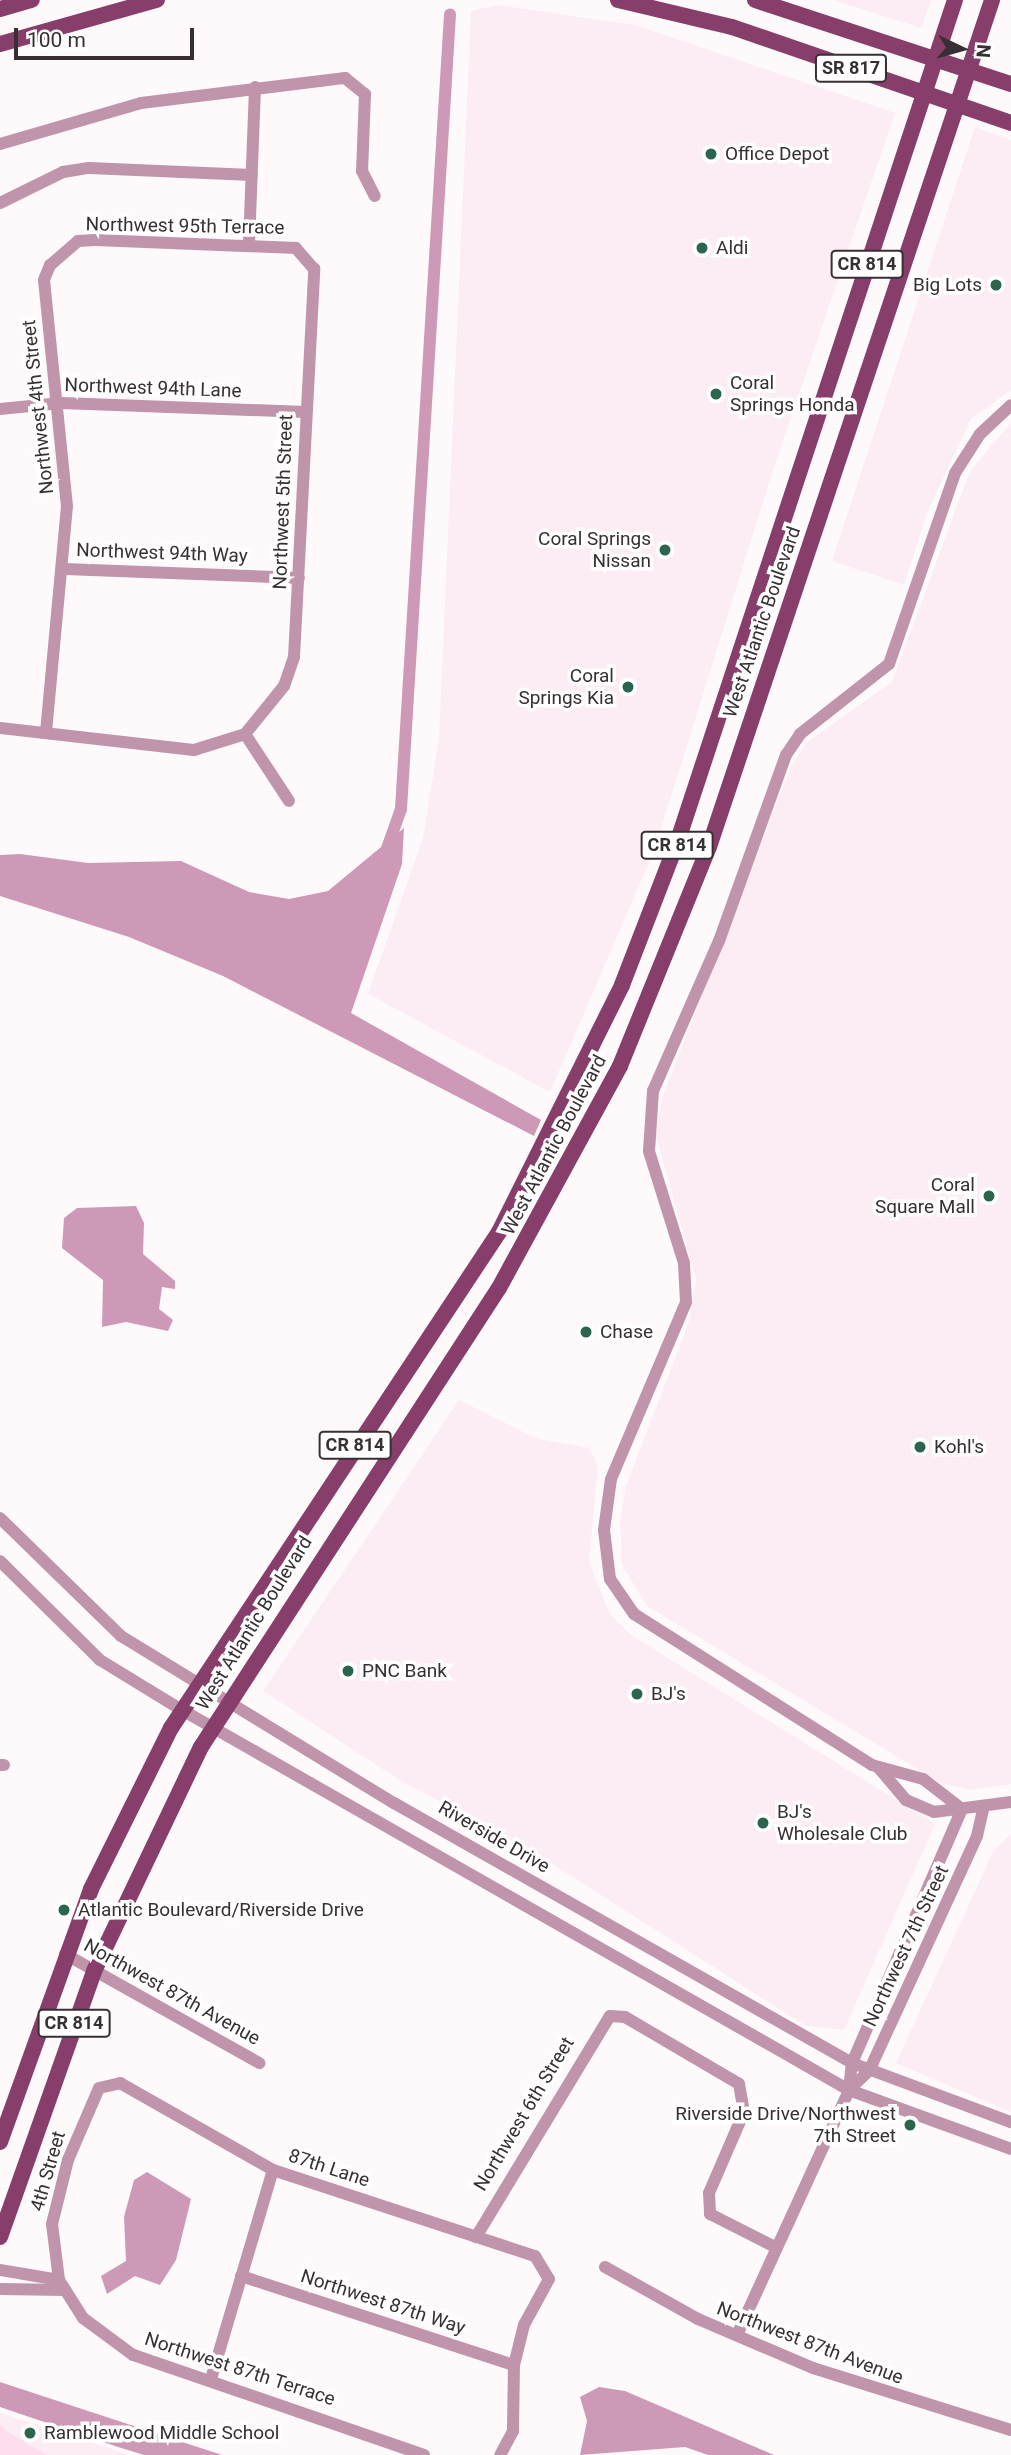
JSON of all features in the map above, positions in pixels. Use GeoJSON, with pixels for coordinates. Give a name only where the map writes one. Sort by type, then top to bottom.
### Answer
{"type":"FeatureCollection","features":[{"type":"Feature","properties":{"kind":"main road"},"geometry":{"type":"LineString","coordinates":[[0,9],[32,0]]}},
{"type":"Feature","properties":{"kind":"main road"},"geometry":{"type":"LineString","coordinates":[[0,44],[157,0]]}},
{"type":"Feature","properties":{"kind":"main road","name":"SR 817"},"geometry":{"type":"LineString","coordinates":[[618,0],[732,27],[1011,123]]}},
{"type":"Feature","properties":{"kind":"main road","name":"SR 817"},"geometry":{"type":"LineString","coordinates":[[755,0],[1011,84]]}},
{"type":"Feature","properties":{"kind":"main road","name":"West Atlantic Boulevard"},"geometry":{"type":"LineString","coordinates":[[0,2142],[65,1954],[182,1710],[477,1267],[561,1117],[663,883],[955,0]]}},
{"type":"Feature","properties":{"kind":"main road","name":"West Atlantic Boulevard"},"geometry":{"type":"LineString","coordinates":[[0,2237],[94,1969],[213,1726],[456,1358],[571,1166],[588,1131],[709,847],[955,103],[992,0]]}},
{"type":"Feature","properties":{"kind":"street"},"geometry":{"type":"LineString","coordinates":[[0,144],[141,103],[298,80],[358,82],[365,94],[362,171],[375,196]]}},
{"type":"Feature","properties":{"kind":"street"},"geometry":{"type":"LineString","coordinates":[[249,244],[255,87]]}},
{"type":"Feature","properties":{"kind":"street"},"geometry":{"type":"LineString","coordinates":[[0,203],[63,172],[89,169],[253,175]]}},
{"type":"Feature","properties":{"kind":"street","name":"Northwest 95th Terrace"},"geometry":{"type":"LineString","coordinates":[[61,252],[95,240],[249,244],[296,248],[308,256]]}},
{"type":"Feature","properties":{"kind":"street","name":"Northwest 4th Street"},"geometry":{"type":"LineString","coordinates":[[46,731],[65,569],[61,403],[44,280],[61,252]]}},
{"type":"Feature","properties":{"kind":"street","name":"Northwest 5th Street"},"geometry":{"type":"LineString","coordinates":[[245,734],[269,710],[294,657],[314,268],[308,256]]}},
{"type":"Feature","properties":{"kind":"street","name":"Northwest 94th Lane"},"geometry":{"type":"LineString","coordinates":[[0,409],[61,403],[306,412]]}},
{"type":"Feature","properties":{"kind":"street"},"geometry":{"type":"LineString","coordinates":[[962,1809],[923,1779],[878,1767],[634,1614],[610,1579],[606,1503],[622,1448],[686,1302],[684,1263],[649,1151],[653,1091],[719,941],[786,755],[800,734],[889,664],[955,473],[980,434],[1011,405]]}},
{"type":"Feature","properties":{"kind":"street","name":"Northwest 94th Way"},"geometry":{"type":"LineString","coordinates":[[65,569],[299,578]]}},
{"type":"Feature","properties":{"kind":"street"},"geometry":{"type":"LineString","coordinates":[[0,728],[46,731],[164,751],[221,745],[245,734],[289,801]]}},
{"type":"Feature","properties":{"kind":"street","name":"Riverside Drive"},"geometry":{"type":"LineString","coordinates":[[0,1518],[100,1618],[227,1703],[852,2063],[1011,2122]]}},
{"type":"Feature","properties":{"kind":"street"},"geometry":{"type":"LineString","coordinates":[[0,1561],[100,1660],[182,1710],[849,2090],[1011,2149]]}},
{"type":"Feature","properties":{"kind":"street"},"geometry":{"type":"LineString","coordinates":[[878,1767],[906,1800],[934,1812],[983,1809],[1011,1802]]}},
{"type":"Feature","properties":{"kind":"street","name":"Northwest 7th Street"},"geometry":{"type":"LineString","coordinates":[[737,2335],[774,2246],[849,2090],[852,2063],[962,1809]]}},
{"type":"Feature","properties":{"kind":"street","name":"Northwest 7th Street"},"geometry":{"type":"LineString","coordinates":[[849,2090],[869,2071],[977,1836],[983,1809]]}},
{"type":"Feature","properties":{"kind":"street","name":"Northwest 87th Avenue"},"geometry":{"type":"LineString","coordinates":[[65,1954],[260,2063]]}},
{"type":"Feature","properties":{"kind":"street","name":"Northwest 6th Street"},"geometry":{"type":"LineString","coordinates":[[475,2236],[610,2016],[625,2017],[738,2084],[744,2112],[709,2193],[710,2214],[774,2246]]}},
{"type":"Feature","properties":{"kind":"street","name":"87th Lane"},"geometry":{"type":"LineString","coordinates":[[109,2084],[120,2083],[184,2116],[273,2170],[534,2256],[546,2268],[547,2290],[524,2325],[514,2365]]}},
{"type":"Feature","properties":{"kind":"street","name":"4th Street"},"geometry":{"type":"LineString","coordinates":[[62,2285],[52,2224],[58,2194],[91,2098],[109,2084]]}},
{"type":"Feature","properties":{"kind":"street"},"geometry":{"type":"LineString","coordinates":[[211,2379],[273,2170]]}},
{"type":"Feature","properties":{"kind":"street","name":"Northwest 87th Avenue"},"geometry":{"type":"LineString","coordinates":[[605,2267],[737,2335],[887,2395],[1011,2430]]}},
{"type":"Feature","properties":{"kind":"street"},"geometry":{"type":"LineString","coordinates":[[0,2270],[62,2285]]}},
{"type":"Feature","properties":{"kind":"street","name":"Northwest 87th Way"},"geometry":{"type":"LineString","coordinates":[[241,2276],[514,2365]]}},
{"type":"Feature","properties":{"kind":"street"},"geometry":{"type":"LineString","coordinates":[[0,2289],[62,2285]]}},
{"type":"Feature","properties":{"kind":"street","name":"Northwest 87th Terrace"},"geometry":{"type":"LineString","coordinates":[[62,2285],[106,2340],[424,2455]]}},
{"type":"Feature","properties":{"kind":"street"},"geometry":{"type":"LineString","coordinates":[[500,2455],[513,2431],[514,2365]]}},
{"type":"Feature","properties":{"kind":"shaded area"},"geometry":{"type":"Polygon","coordinates":[[[833,0],[931,0],[921,28],[833,0]]]}},
{"type":"Feature","properties":{"kind":"shaded area"},"geometry":{"type":"Polygon","coordinates":[[[498,5],[635,25],[895,113],[773,470],[654,851],[550,1092],[368,994],[423,838],[439,739],[471,11],[498,5]]]}},
{"type":"Feature","properties":{"kind":"shaded area"},"geometry":{"type":"Polygon","coordinates":[[[975,127],[1011,140],[1011,390],[971,419],[926,515],[904,585],[832,561],[975,127]]]}},
{"type":"Feature","properties":{"kind":"shaded area"},"geometry":{"type":"Polygon","coordinates":[[[1011,423],[1011,1784],[971,1790],[941,1783],[647,1606],[622,1565],[620,1521],[626,1486],[689,1322],[696,1279],[656,1136],[662,1098],[791,767],[807,742],[892,682],[970,471],[1011,423]]]}},
{"type":"Feature","properties":{"kind":"shaded area"},"geometry":{"type":"Polygon","coordinates":[[[404,828],[402,864],[351,1013],[541,1120],[534,1136],[223,976],[129,937],[0,896],[0,855],[20,854],[88,863],[181,861],[249,892],[289,899],[328,891],[404,828]]]}},
{"type":"Feature","properties":{"kind":"shaded area"},"geometry":{"type":"Polygon","coordinates":[[[136,1206],[144,1223],[143,1254],[175,1281],[175,1289],[162,1287],[159,1309],[173,1320],[168,1331],[126,1322],[102,1327],[103,1280],[62,1248],[64,1218],[77,1208],[136,1206]]]}},
{"type":"Feature","properties":{"kind":"shaded area"},"geometry":{"type":"Polygon","coordinates":[[[459,1400],[535,1438],[589,1448],[598,1465],[589,1561],[609,1613],[631,1635],[935,1824],[844,2030],[806,2026],[540,1856],[398,1779],[263,1691],[459,1400]]]}},
{"type":"Feature","properties":{"kind":"shaded area"},"geometry":{"type":"Polygon","coordinates":[[[1011,1834],[1011,2112],[896,2063],[994,1850],[1011,1834]]]}},
{"type":"Feature","properties":{"kind":"shaded area"},"geometry":{"type":"Polygon","coordinates":[[[147,2172],[191,2199],[176,2260],[160,2285],[135,2276],[107,2294],[101,2276],[126,2261],[124,2217],[134,2180],[147,2172]]]}},
{"type":"Feature","properties":{"kind":"shaded area"},"geometry":{"type":"Polygon","coordinates":[[[0,2382],[222,2455],[144,2455],[118,2447],[0,2407],[0,2382]]]}},
{"type":"Feature","properties":{"kind":"shaded area"},"geometry":{"type":"Polygon","coordinates":[[[599,2387],[625,2391],[774,2455],[708,2455],[685,2447],[580,2455],[587,2421],[580,2397],[599,2387]]]}},
{"type":"Feature","properties":{"kind":"shaded area","name":"Ramblewood Middle School"},"geometry":{"type":"Polygon","coordinates":[[[0,2413],[121,2452],[129,2455],[0,2455],[0,2413]]]}},
{"type":"Feature","properties":{"kind":"shaded area"},"geometry":{"type":"Polygon","coordinates":[[[0,2424],[6,2431],[47,2455],[0,2455],[0,2424]]]}},
{"type":"Feature","properties":{"kind":"waterway"},"geometry":{"type":"LineString","coordinates":[[385,854],[401,809],[450,15]]}},
{"type":"Feature","properties":{"kind":"place","name":"Office Depot"},"geometry":{"type":"Point","coordinates":[711,154]}},
{"type":"Feature","properties":{"kind":"place","name":"Aldi"},"geometry":{"type":"Point","coordinates":[702,248]}},
{"type":"Feature","properties":{"kind":"place","name":"Big Lots"},"geometry":{"type":"Point","coordinates":[996,285]}},
{"type":"Feature","properties":{"kind":"place","name":"Coral Springs Honda"},"geometry":{"type":"Point","coordinates":[716,394]}},
{"type":"Feature","properties":{"kind":"place","name":"Coral Springs Nissan"},"geometry":{"type":"Point","coordinates":[665,550]}},
{"type":"Feature","properties":{"kind":"place","name":"Coral Springs Kia"},"geometry":{"type":"Point","coordinates":[628,687]}},
{"type":"Feature","properties":{"kind":"place","name":"Coral Square Mall"},"geometry":{"type":"Point","coordinates":[989,1196]}},
{"type":"Feature","properties":{"kind":"place","name":"Chase"},"geometry":{"type":"Point","coordinates":[586,1332]}},
{"type":"Feature","properties":{"kind":"place","name":"Kohl's"},"geometry":{"type":"Point","coordinates":[920,1447]}},
{"type":"Feature","properties":{"kind":"place","name":"PNC Bank"},"geometry":{"type":"Point","coordinates":[348,1671]}},
{"type":"Feature","properties":{"kind":"place","name":"BJ's"},"geometry":{"type":"Point","coordinates":[637,1694]}},
{"type":"Feature","properties":{"kind":"place","name":"BJ's Wholesale Club"},"geometry":{"type":"Point","coordinates":[763,1823]}},
{"type":"Feature","properties":{"kind":"place","name":"Atlantic Boulevard/Riverside Drive"},"geometry":{"type":"Point","coordinates":[64,1910]}},
{"type":"Feature","properties":{"kind":"place","name":"Riverside Drive/Northwest 7th Street"},"geometry":{"type":"Point","coordinates":[910,2125]}},
{"type":"Feature","properties":{"kind":"place","name":"Ramblewood Middle School"},"geometry":{"type":"Point","coordinates":[30,2433]}}]}
